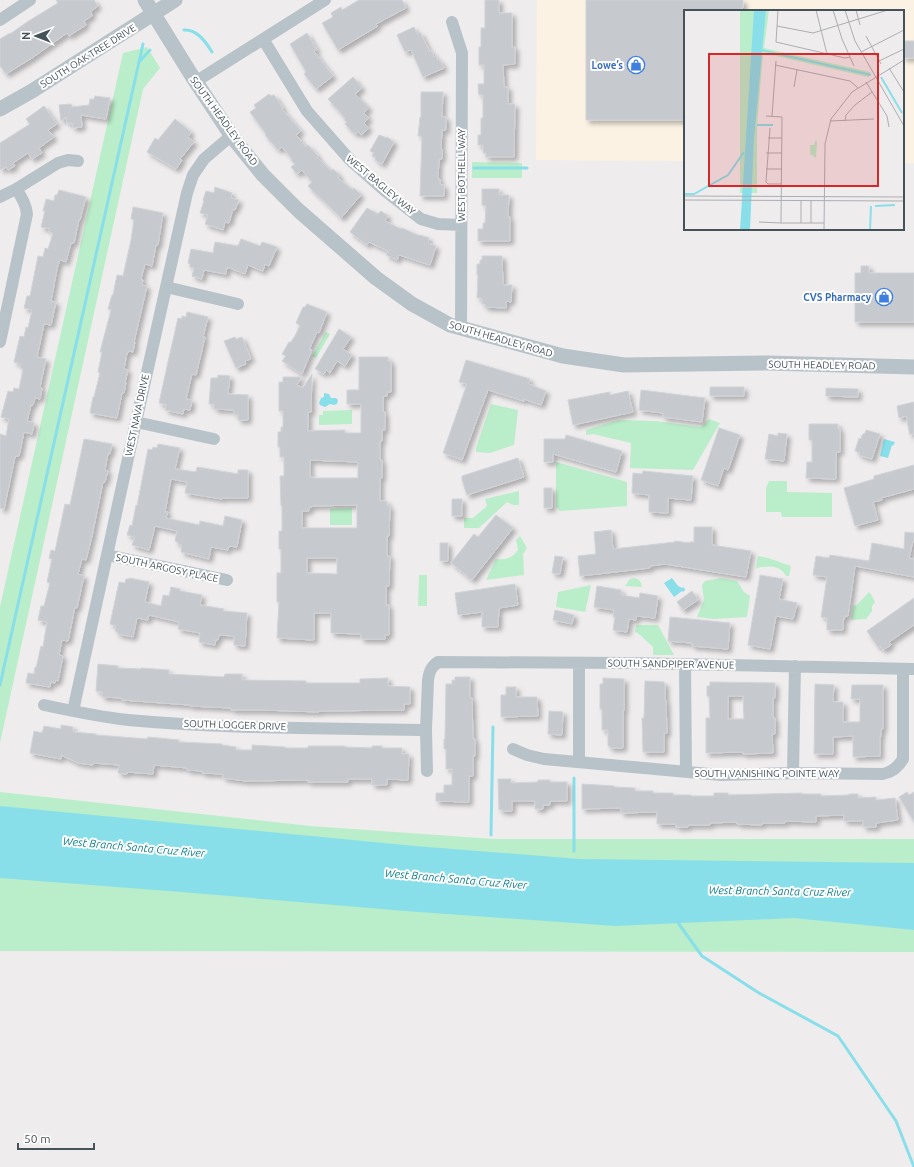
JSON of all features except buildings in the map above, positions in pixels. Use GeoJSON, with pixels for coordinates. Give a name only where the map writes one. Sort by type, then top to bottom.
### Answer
{"type":"FeatureCollection","features":[{"type":"Feature","properties":{"kind":"street"},"geometry":{"type":"LineString","coordinates":[[0,20],[30,0]]}},
{"type":"Feature","properties":{"kind":"street","name":"SOUTH HEADLEY ROAD"},"geometry":{"type":"LineString","coordinates":[[145,0],[195,82],[232,135],[263,174],[298,210],[376,278],[412,304],[450,326],[563,356],[624,365],[767,363],[914,367]]}},
{"type":"Feature","properties":{"kind":"street","name":"SOUTH OAK TREE DRIVE"},"geometry":{"type":"LineString","coordinates":[[0,109],[32,91],[175,0]]}},
{"type":"Feature","properties":{"kind":"street"},"geometry":{"type":"LineString","coordinates":[[195,82],[326,0]]}},
{"type":"Feature","properties":{"kind":"street","name":"WEST BOTHELL WAY"},"geometry":{"type":"LineString","coordinates":[[452,22],[462,53],[461,329]]}},
{"type":"Feature","properties":{"kind":"street","name":"WEST BAGLEY WAY"},"geometry":{"type":"LineString","coordinates":[[263,39],[306,111],[350,160],[384,190],[421,219],[438,224],[461,225]]}},
{"type":"Feature","properties":{"kind":"street","name":"WEST NAVA DRIVE"},"geometry":{"type":"LineString","coordinates":[[73,711],[187,193],[193,175],[204,159],[232,135]]}},
{"type":"Feature","properties":{"kind":"street"},"geometry":{"type":"LineString","coordinates":[[0,197],[58,163],[68,160],[78,161]]}},
{"type":"Feature","properties":{"kind":"street"},"geometry":{"type":"LineString","coordinates":[[0,342],[27,214],[26,206],[16,189]]}},
{"type":"Feature","properties":{"kind":"street"},"geometry":{"type":"LineString","coordinates":[[166,287],[238,304]]}},
{"type":"Feature","properties":{"kind":"street"},"geometry":{"type":"LineString","coordinates":[[136,422],[214,438]]}},
{"type":"Feature","properties":{"kind":"street","name":"SOUTH ARGOSY PLACE"},"geometry":{"type":"LineString","coordinates":[[107,555],[227,580]]}},
{"type":"Feature","properties":{"kind":"street","name":"SOUTH SANDPIPER AVENUE"},"geometry":{"type":"LineString","coordinates":[[426,730],[429,673],[433,666],[438,662],[795,666],[908,669]]}},
{"type":"Feature","properties":{"kind":"street"},"geometry":{"type":"LineString","coordinates":[[579,663],[579,762]]}},
{"type":"Feature","properties":{"kind":"street"},"geometry":{"type":"LineString","coordinates":[[685,665],[686,772]]}},
{"type":"Feature","properties":{"kind":"street"},"geometry":{"type":"LineString","coordinates":[[793,773],[795,666]]}},
{"type":"Feature","properties":{"kind":"street","name":"SOUTH VANISHING POINTE WAY"},"geometry":{"type":"LineString","coordinates":[[513,749],[538,758],[721,775],[793,773],[883,774],[898,772],[903,756],[908,669]]}},
{"type":"Feature","properties":{"kind":"street","name":"SOUTH LOGGER DRIVE"},"geometry":{"type":"LineString","coordinates":[[44,705],[127,720],[225,726],[426,730]]}},
{"type":"Feature","properties":{"kind":"street"},"geometry":{"type":"LineString","coordinates":[[426,730],[427,771]]}},
{"type":"Feature","properties":{"kind":"shaded area"},"geometry":{"type":"Polygon","coordinates":[[[537,0],[914,0],[914,163],[904,163],[904,10],[684,10],[684,161],[536,160],[537,0]]]}},
{"type":"Feature","properties":{"kind":"green space"},"geometry":{"type":"Polygon","coordinates":[[[147,47],[160,68],[143,89],[0,743],[0,607],[123,53],[147,47]]]}},
{"type":"Feature","properties":{"kind":"green space"},"geometry":{"type":"Polygon","coordinates":[[[472,162],[522,163],[522,178],[472,178],[472,162]]]}},
{"type":"Feature","properties":{"kind":"green space"},"geometry":{"type":"Polygon","coordinates":[[[326,332],[330,334],[316,358],[312,356],[326,332]]]}},
{"type":"Feature","properties":{"kind":"green space"},"geometry":{"type":"Polygon","coordinates":[[[491,404],[518,410],[514,445],[490,453],[476,452],[476,448],[491,404]]]}},
{"type":"Feature","properties":{"kind":"green space"},"geometry":{"type":"Polygon","coordinates":[[[352,410],[352,424],[319,425],[319,415],[323,415],[323,411],[352,410]]]}},
{"type":"Feature","properties":{"kind":"green space"},"geometry":{"type":"Polygon","coordinates":[[[709,419],[720,423],[693,470],[630,468],[631,443],[593,434],[586,435],[586,430],[618,420],[655,421],[701,427],[709,419]]]}},
{"type":"Feature","properties":{"kind":"green space"},"geometry":{"type":"Polygon","coordinates":[[[556,462],[627,482],[627,506],[560,511],[556,507],[556,462]]]}},
{"type":"Feature","properties":{"kind":"green space"},"geometry":{"type":"Polygon","coordinates":[[[769,481],[787,481],[787,492],[832,493],[832,517],[782,517],[781,512],[766,512],[766,488],[769,481]]]}},
{"type":"Feature","properties":{"kind":"green space"},"geometry":{"type":"Polygon","coordinates":[[[519,491],[519,505],[513,505],[507,502],[479,528],[464,528],[464,518],[473,518],[487,506],[485,499],[519,491]]]}},
{"type":"Feature","properties":{"kind":"green space"},"geometry":{"type":"Polygon","coordinates":[[[352,508],[352,525],[330,525],[330,509],[352,508]]]}},
{"type":"Feature","properties":{"kind":"green space"},"geometry":{"type":"Polygon","coordinates":[[[520,536],[527,548],[523,554],[524,575],[486,580],[496,559],[509,558],[518,550],[516,540],[520,536]]]}},
{"type":"Feature","properties":{"kind":"green space"},"geometry":{"type":"Polygon","coordinates":[[[758,556],[791,566],[789,576],[786,576],[780,569],[769,566],[756,568],[758,556]]]}},
{"type":"Feature","properties":{"kind":"green space"},"geometry":{"type":"Polygon","coordinates":[[[419,575],[427,575],[427,606],[418,606],[419,575]]]}},
{"type":"Feature","properties":{"kind":"green space"},"geometry":{"type":"Polygon","coordinates":[[[721,578],[737,581],[744,592],[750,596],[747,617],[713,619],[697,617],[704,600],[702,585],[705,581],[721,578]]]}},
{"type":"Feature","properties":{"kind":"green space"},"geometry":{"type":"Polygon","coordinates":[[[630,579],[638,579],[642,587],[625,586],[630,579]]]}},
{"type":"Feature","properties":{"kind":"green space"},"geometry":{"type":"Polygon","coordinates":[[[591,585],[585,612],[556,607],[558,592],[591,585]]]}},
{"type":"Feature","properties":{"kind":"green space"},"geometry":{"type":"Polygon","coordinates":[[[869,592],[875,602],[872,606],[872,611],[866,619],[851,620],[853,606],[857,605],[869,592]]]}},
{"type":"Feature","properties":{"kind":"green space"},"geometry":{"type":"Polygon","coordinates":[[[636,625],[658,625],[674,655],[653,655],[653,647],[635,632],[636,625]]]}},
{"type":"Feature","properties":{"kind":"green space"},"geometry":{"type":"Polygon","coordinates":[[[0,792],[310,826],[494,839],[914,839],[914,952],[0,951],[0,792]]]}},
{"type":"Feature","properties":{"kind":"water"},"geometry":{"type":"Polygon","coordinates":[[[324,393],[329,394],[331,398],[336,398],[338,400],[337,404],[330,404],[325,407],[320,405],[319,403],[321,398],[324,397],[324,393]]]}},
{"type":"Feature","properties":{"kind":"water"},"geometry":{"type":"Polygon","coordinates":[[[884,439],[895,442],[893,446],[892,445],[888,458],[880,456],[884,439]]]}},
{"type":"Feature","properties":{"kind":"water"},"geometry":{"type":"Polygon","coordinates":[[[672,578],[678,586],[682,588],[684,587],[685,590],[674,597],[664,583],[672,578]]]}},
{"type":"Feature","properties":{"kind":"water","name":"West Branch Santa Cruz River"},"geometry":{"type":"Polygon","coordinates":[[[0,806],[415,846],[579,859],[914,863],[914,930],[794,918],[615,926],[405,911],[0,878],[0,806]]]}},
{"type":"Feature","properties":{"kind":"waterway"},"geometry":{"type":"LineString","coordinates":[[184,30],[189,30],[201,37],[212,52]]}},
{"type":"Feature","properties":{"kind":"waterway"},"geometry":{"type":"LineString","coordinates":[[0,685],[143,44]]}},
{"type":"Feature","properties":{"kind":"waterway"},"geometry":{"type":"LineString","coordinates":[[139,62],[150,50]]}},
{"type":"Feature","properties":{"kind":"waterway"},"geometry":{"type":"LineString","coordinates":[[474,168],[527,168]]}},
{"type":"Feature","properties":{"kind":"waterway"},"geometry":{"type":"LineString","coordinates":[[491,835],[493,727]]}},
{"type":"Feature","properties":{"kind":"waterway"},"geometry":{"type":"LineString","coordinates":[[574,778],[574,851]]}},
{"type":"Feature","properties":{"kind":"waterway"},"geometry":{"type":"LineString","coordinates":[[676,920],[702,956],[759,993],[838,1036],[896,1121],[914,1167]]}},
{"type":"Feature","properties":{"kind":"place","name":"Lowe’s"},"geometry":{"type":"Point","coordinates":[636,65]}},
{"type":"Feature","properties":{"kind":"place","name":"CVS Pharmacy"},"geometry":{"type":"Point","coordinates":[884,297]}}]}
